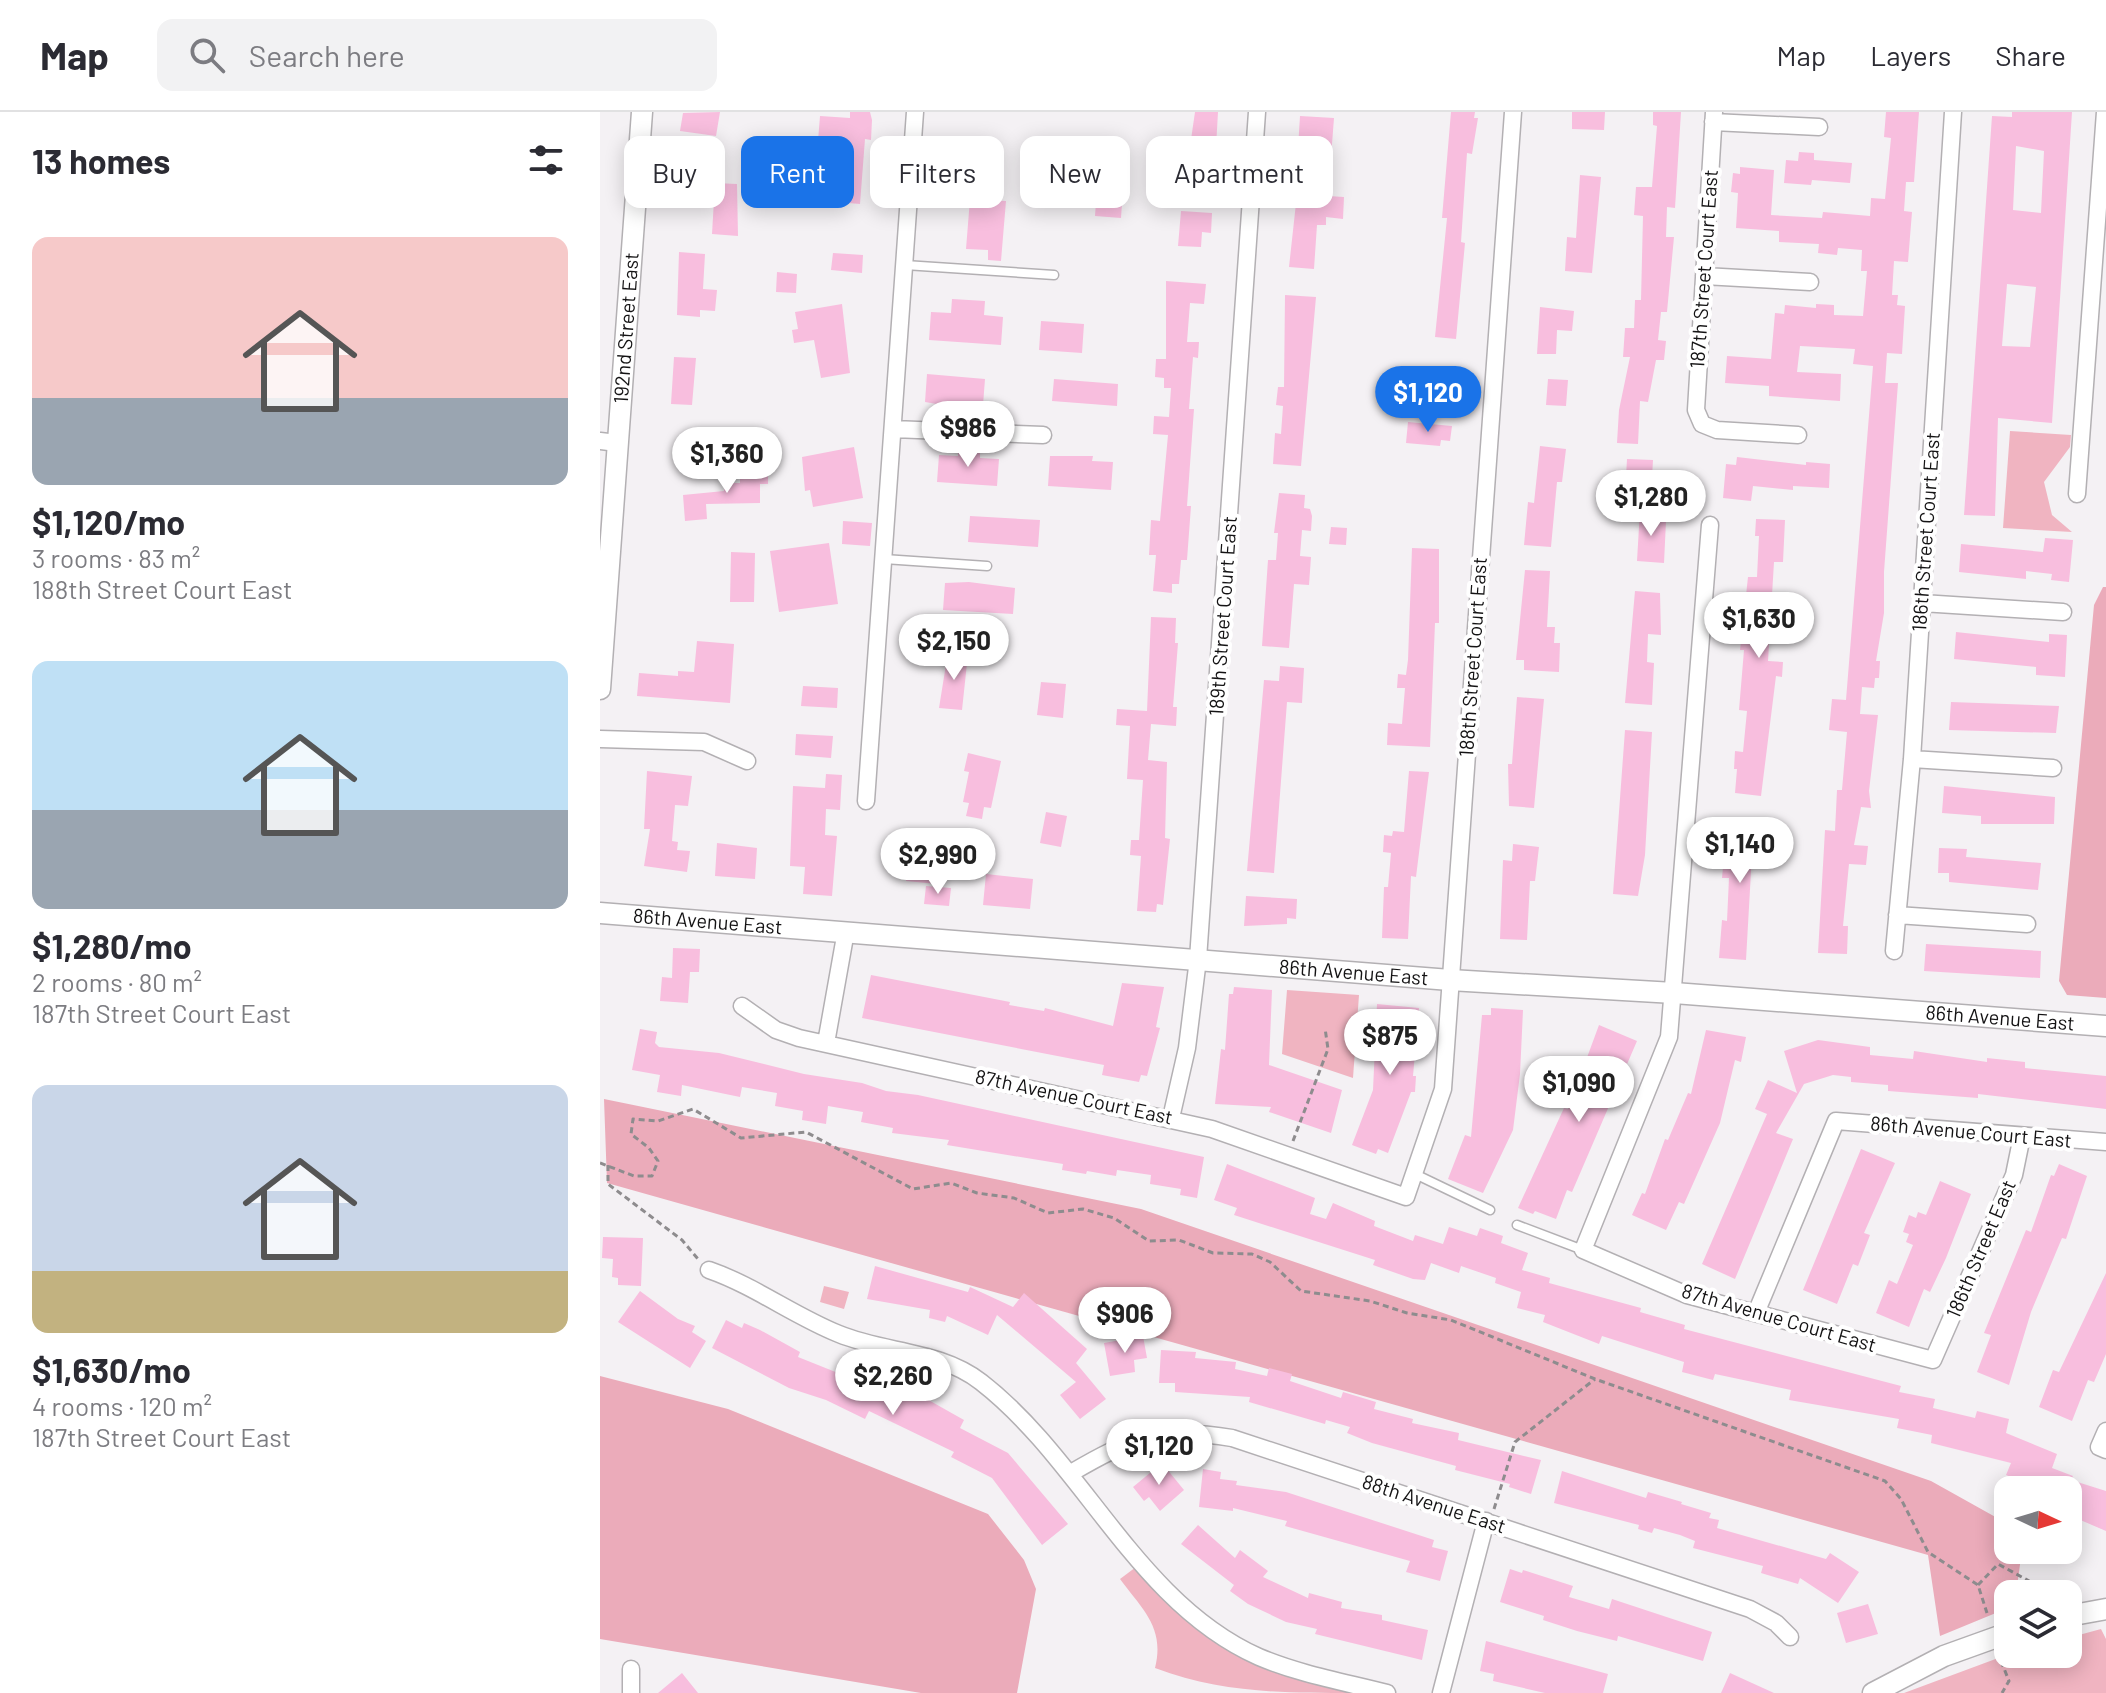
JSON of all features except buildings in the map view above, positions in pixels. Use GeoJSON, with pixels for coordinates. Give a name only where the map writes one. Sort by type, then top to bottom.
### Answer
{"type":"FeatureCollection","features":[{"type":"Feature","properties":{"kind":"street","name":"192nd Street East"},"geometry":{"type":"LineString","coordinates":[[600,689],[609,442],[642,112]]}},
{"type":"Feature","properties":{"kind":"street"},"geometry":{"type":"LineString","coordinates":[[866,801],[915,112]]}},
{"type":"Feature","properties":{"kind":"street","name":"189th Street Court East"},"geometry":{"type":"LineString","coordinates":[[1171,1118],[1187,1048],[1198,959],[1257,112]]}},
{"type":"Feature","properties":{"kind":"street","name":"188th Street Court East"},"geometry":{"type":"LineString","coordinates":[[1406,1197],[1443,1089],[1513,112]]}},
{"type":"Feature","properties":{"kind":"street","name":"186th Street Court East"},"geometry":{"type":"LineString","coordinates":[[1894,951],[1912,759],[1953,112]]}},
{"type":"Feature","properties":{"kind":"street"},"geometry":{"type":"LineString","coordinates":[[2077,494],[2105,112]]}},
{"type":"Feature","properties":{"kind":"street"},"geometry":{"type":"LineString","coordinates":[[1714,117],[1819,127]]}},
{"type":"Feature","properties":{"kind":"street","name":"187th Street Court East"},"geometry":{"type":"LineString","coordinates":[[1714,117],[1696,396],[1702,424],[1717,430],[1798,435]]}},
{"type":"Feature","properties":{"kind":"street"},"geometry":{"type":"LineString","coordinates":[[1704,276],[1810,282]]}},
{"type":"Feature","properties":{"kind":"street"},"geometry":{"type":"LineString","coordinates":[[893,429],[1043,435]]}},
{"type":"Feature","properties":{"kind":"street"},"geometry":{"type":"LineString","coordinates":[[1583,1250],[1669,1037],[1710,525]]}},
{"type":"Feature","properties":{"kind":"street"},"geometry":{"type":"LineString","coordinates":[[1922,603],[2063,612]]}},
{"type":"Feature","properties":{"kind":"street"},"geometry":{"type":"LineString","coordinates":[[600,739],[704,742],[747,761]]}},
{"type":"Feature","properties":{"kind":"street"},"geometry":{"type":"LineString","coordinates":[[1912,759],[2053,768]]}},
{"type":"Feature","properties":{"kind":"street","name":"86th Avenue East"},"geometry":{"type":"LineString","coordinates":[[600,913],[1450,980],[1674,993],[2106,1026]]}},
{"type":"Feature","properties":{"kind":"street"},"geometry":{"type":"LineString","coordinates":[[1897,915],[2027,924]]}},
{"type":"Feature","properties":{"kind":"street"},"geometry":{"type":"LineString","coordinates":[[826,1043],[846,931]]}},
{"type":"Feature","properties":{"kind":"street","name":"87th Avenue Court East"},"geometry":{"type":"LineString","coordinates":[[742,1006],[776,1030],[1171,1118],[1406,1197]]}},
{"type":"Feature","properties":{"kind":"street","name":"86th Avenue Court East"},"geometry":{"type":"LineString","coordinates":[[1756,1313],[1836,1121],[2106,1142]]}},
{"type":"Feature","properties":{"kind":"street","name":"186th Street East"},"geometry":{"type":"LineString","coordinates":[[1933,1360],[2014,1175],[2022,1136]]}},
{"type":"Feature","properties":{"kind":"street","name":"87th Avenue Court East"},"geometry":{"type":"LineString","coordinates":[[1583,1250],[1687,1295],[1933,1360]]}},
{"type":"Feature","properties":{"kind":"street"},"geometry":{"type":"LineString","coordinates":[[709,1270],[742,1282],[839,1334],[962,1369],[1032,1426],[1148,1568],[1194,1615],[1258,1656],[1292,1669],[1387,1693]]}},
{"type":"Feature","properties":{"kind":"street","name":"88th Avenue East"},"geometry":{"type":"LineString","coordinates":[[1071,1473],[1120,1444],[1154,1435],[1213,1435],[1251,1443],[1750,1609],[1776,1623],[1790,1637]]}},
{"type":"Feature","properties":{"kind":"street"},"geometry":{"type":"LineString","coordinates":[[1441,1693],[1486,1521]]}},
{"type":"Feature","properties":{"kind":"street"},"geometry":{"type":"LineString","coordinates":[[2082,1613],[2106,1609]]}},
{"type":"Feature","properties":{"kind":"street"},"geometry":{"type":"LineString","coordinates":[[1873,1693],[1944,1656],[1994,1638]]}},
{"type":"Feature","properties":{"kind":"street"},"geometry":{"type":"LineString","coordinates":[[631,1669],[631,1693]]}},
{"type":"Feature","properties":{"kind":"lane"},"geometry":{"type":"LineString","coordinates":[[904,265],[1054,275]]}},
{"type":"Feature","properties":{"kind":"lane"},"geometry":{"type":"LineString","coordinates":[[883,559],[987,566]]}},
{"type":"Feature","properties":{"kind":"lane"},"geometry":{"type":"LineString","coordinates":[[1415,1174],[1490,1210]]}},
{"type":"Feature","properties":{"kind":"lane"},"geometry":{"type":"LineString","coordinates":[[1517,1225],[1583,1250]]}},
{"type":"Feature","properties":{"kind":"path"},"geometry":{"type":"LineString","coordinates":[[1287,1155],[1328,1049],[1325,1028]]}},
{"type":"Feature","properties":{"kind":"path"},"geometry":{"type":"LineString","coordinates":[[600,1163],[634,1176],[652,1176],[658,1161],[649,1148],[631,1134],[633,1119],[658,1121],[693,1109],[741,1138],[806,1132],[913,1189],[951,1183],[977,1193],[1014,1198],[1048,1213],[1083,1209],[1104,1215],[1149,1241],[1179,1240],[1213,1253],[1252,1254],[1270,1262],[1301,1291],[1370,1301],[1407,1313],[1451,1320],[1595,1379],[1885,1481],[1901,1499],[1928,1552],[1978,1585],[1987,1613]]}},
{"type":"Feature","properties":{"kind":"path"},"geometry":{"type":"LineString","coordinates":[[608,1165],[608,1184],[682,1240],[709,1270]]}},
{"type":"Feature","properties":{"kind":"path"},"geometry":{"type":"LineString","coordinates":[[1486,1521],[1493,1511],[1500,1479],[1515,1442],[1595,1379]]}},
{"type":"Feature","properties":{"kind":"path"},"geometry":{"type":"LineString","coordinates":[[1978,1585],[1998,1564],[2027,1580]]}},
{"type":"Feature","properties":{"kind":"path"},"geometry":{"type":"LineString","coordinates":[[2002,1693],[2009,1681],[2004,1668]]}},
{"type":"Feature","properties":{"kind":"shaded area"},"geometry":{"type":"Polygon","coordinates":[[[2010,431],[2071,435],[2070,447],[2044,482],[2052,515],[2072,532],[2003,528],[2010,431]]]}},
{"type":"Feature","properties":{"kind":"shaded area"},"geometry":{"type":"Polygon","coordinates":[[[2103,587],[2106,587],[2106,998],[2067,995],[2059,981],[2094,605],[2103,587]]]}},
{"type":"Feature","properties":{"kind":"shaded area"},"geometry":{"type":"Polygon","coordinates":[[[1287,990],[1359,995],[1353,1078],[1282,1054],[1287,990]]]}},
{"type":"Feature","properties":{"kind":"shaded area"},"geometry":{"type":"Polygon","coordinates":[[[604,1099],[1141,1209],[1931,1481],[1994,1516],[1994,1564],[2020,1564],[2018,1580],[1994,1580],[1994,1614],[1940,1636],[1928,1555],[607,1183],[604,1099]]]}},
{"type":"Feature","properties":{"kind":"shaded area"},"geometry":{"type":"Polygon","coordinates":[[[824,1286],[849,1292],[844,1309],[820,1302],[824,1286]]]}},
{"type":"Feature","properties":{"kind":"shaded area"},"geometry":{"type":"Polygon","coordinates":[[[600,1376],[728,1409],[988,1514],[1024,1560],[1036,1589],[1017,1693],[921,1693],[600,1639],[600,1376]]]}},
{"type":"Feature","properties":{"kind":"shaded area"},"geometry":{"type":"Polygon","coordinates":[[[1136,1567],[1195,1624],[1248,1662],[1277,1673],[1354,1693],[1277,1692],[1228,1687],[1155,1668],[1157,1642],[1154,1630],[1144,1610],[1120,1579],[1136,1567]]]}},
{"type":"Feature","properties":{"kind":"shaded area"},"geometry":{"type":"Polygon","coordinates":[[[2101,1629],[2106,1639],[2106,1693],[1904,1693],[1994,1660],[1994,1668],[2082,1668],[2082,1634],[2101,1629]]]}}]}
